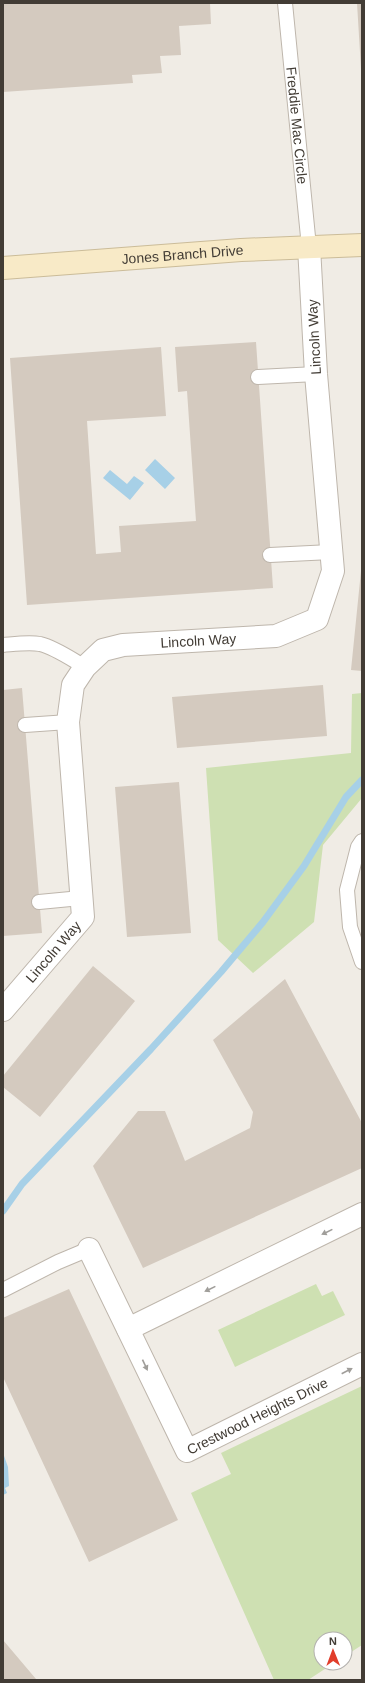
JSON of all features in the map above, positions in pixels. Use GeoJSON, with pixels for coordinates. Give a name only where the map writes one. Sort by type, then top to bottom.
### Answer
{"type":"FeatureCollection","features":[{"type":"Feature","properties":{"kind":"main road","name":"Jones Branch Drive"},"geometry":{"type":"LineString","coordinates":[[3,268],[241,250],[362,245]]}},
{"type":"Feature","properties":{"kind":"street","name":"Lincoln Way"},"geometry":{"type":"LineString","coordinates":[[3,1010],[83,918],[68,722],[73,685],[85,667],[103,650],[123,645],[276,636],[317,619],[333,571],[316,374],[309,247]]}},
{"type":"Feature","properties":{"kind":"street"},"geometry":{"type":"LineString","coordinates":[[128,1329],[362,1214]]}},
{"type":"Feature","properties":{"kind":"street","name":"Crestwood Heights Drive"},"geometry":{"type":"LineString","coordinates":[[89,1249],[187,1451],[362,1364]]}},
{"type":"Feature","properties":{"kind":"lane","name":"Freddie Mac Circle"},"geometry":{"type":"LineString","coordinates":[[285,3],[309,247]]}},
{"type":"Feature","properties":{"kind":"lane"},"geometry":{"type":"LineString","coordinates":[[258,377],[316,374]]}},
{"type":"Feature","properties":{"kind":"lane"},"geometry":{"type":"LineString","coordinates":[[270,555],[331,552]]}},
{"type":"Feature","properties":{"kind":"lane"},"geometry":{"type":"LineString","coordinates":[[3,645],[18,643],[40,644],[57,651],[85,667]]}},
{"type":"Feature","properties":{"kind":"lane"},"geometry":{"type":"LineString","coordinates":[[25,725],[68,722]]}},
{"type":"Feature","properties":{"kind":"lane"},"geometry":{"type":"LineString","coordinates":[[362,841],[358,847],[347,890],[350,927],[359,946],[362,962]]}},
{"type":"Feature","properties":{"kind":"lane"},"geometry":{"type":"LineString","coordinates":[[39,902],[81,898]]}},
{"type":"Feature","properties":{"kind":"lane"},"geometry":{"type":"LineString","coordinates":[[3,1290],[58,1262],[89,1249]]}},
{"type":"Feature","properties":{"kind":"green space"},"geometry":{"type":"Polygon","coordinates":[[[362,693],[362,798],[323,845],[314,922],[253,973],[218,940],[206,768],[351,753],[352,694],[362,693]]]}},
{"type":"Feature","properties":{"kind":"green space"},"geometry":{"type":"Polygon","coordinates":[[[316,1284],[322,1296],[333,1291],[345,1315],[235,1367],[218,1330],[316,1284]]]}},
{"type":"Feature","properties":{"kind":"green space"},"geometry":{"type":"Polygon","coordinates":[[[362,1386],[362,1645],[353,1651],[353,1631],[313,1631],[313,1671],[322,1671],[308,1680],[274,1680],[191,1493],[231,1474],[221,1453],[362,1386]]]}},
{"type":"Feature","properties":{"kind":"water"},"geometry":{"type":"Polygon","coordinates":[[[155,459],[175,478],[165,489],[145,470],[155,459]]]}},
{"type":"Feature","properties":{"kind":"water"},"geometry":{"type":"Polygon","coordinates":[[[110,470],[127,484],[134,476],[144,483],[130,500],[103,478],[110,470]]]}},
{"type":"Feature","properties":{"kind":"water"},"geometry":{"type":"Polygon","coordinates":[[[3,1453],[8,1467],[9,1486],[5,1488],[7,1493],[3,1495],[3,1453]]]}},
{"type":"Feature","properties":{"kind":"building"},"geometry":{"type":"Polygon","coordinates":[[[3,3],[210,3],[211,24],[179,26],[181,55],[160,56],[162,73],[132,75],[133,83],[3,92],[3,3]]]}},
{"type":"Feature","properties":{"kind":"building"},"geometry":{"type":"Polygon","coordinates":[[[357,3],[362,3],[362,69],[361,69],[357,3]]]}},
{"type":"Feature","properties":{"kind":"building"},"geometry":{"type":"Polygon","coordinates":[[[256,342],[273,588],[27,605],[10,358],[161,347],[166,416],[87,421],[96,554],[121,552],[119,526],[196,521],[187,391],[178,392],[175,347],[256,342]]]}},
{"type":"Feature","properties":{"kind":"building"},"geometry":{"type":"Polygon","coordinates":[[[362,571],[362,671],[351,670],[362,571]]]}},
{"type":"Feature","properties":{"kind":"building"},"geometry":{"type":"Polygon","coordinates":[[[323,685],[327,736],[177,748],[172,697],[323,685]]]}},
{"type":"Feature","properties":{"kind":"building"},"geometry":{"type":"Polygon","coordinates":[[[22,688],[42,933],[3,936],[3,690],[22,688]]]}},
{"type":"Feature","properties":{"kind":"building"},"geometry":{"type":"Polygon","coordinates":[[[179,782],[191,933],[127,937],[115,787],[179,782]]]}},
{"type":"Feature","properties":{"kind":"building"},"geometry":{"type":"Polygon","coordinates":[[[93,966],[135,1001],[40,1117],[3,1087],[3,1076],[93,966]]]}},
{"type":"Feature","properties":{"kind":"building"},"geometry":{"type":"Polygon","coordinates":[[[285,979],[362,1123],[362,1168],[143,1268],[93,1166],[138,1111],[165,1111],[185,1161],[250,1128],[253,1112],[213,1040],[285,979]]]}},
{"type":"Feature","properties":{"kind":"building"},"geometry":{"type":"Polygon","coordinates":[[[69,1289],[178,1520],[89,1562],[3,1377],[3,1318],[69,1289]]]}},
{"type":"Feature","properties":{"kind":"building"},"geometry":{"type":"Polygon","coordinates":[[[3,1640],[36,1679],[35,1680],[3,1680],[3,1640]]]}},
{"type":"Feature","properties":{"kind":"waterway"},"geometry":{"type":"LineString","coordinates":[[3,1211],[22,1184],[151,1049],[221,972],[263,922],[304,866],[346,797],[362,780]]}}]}
